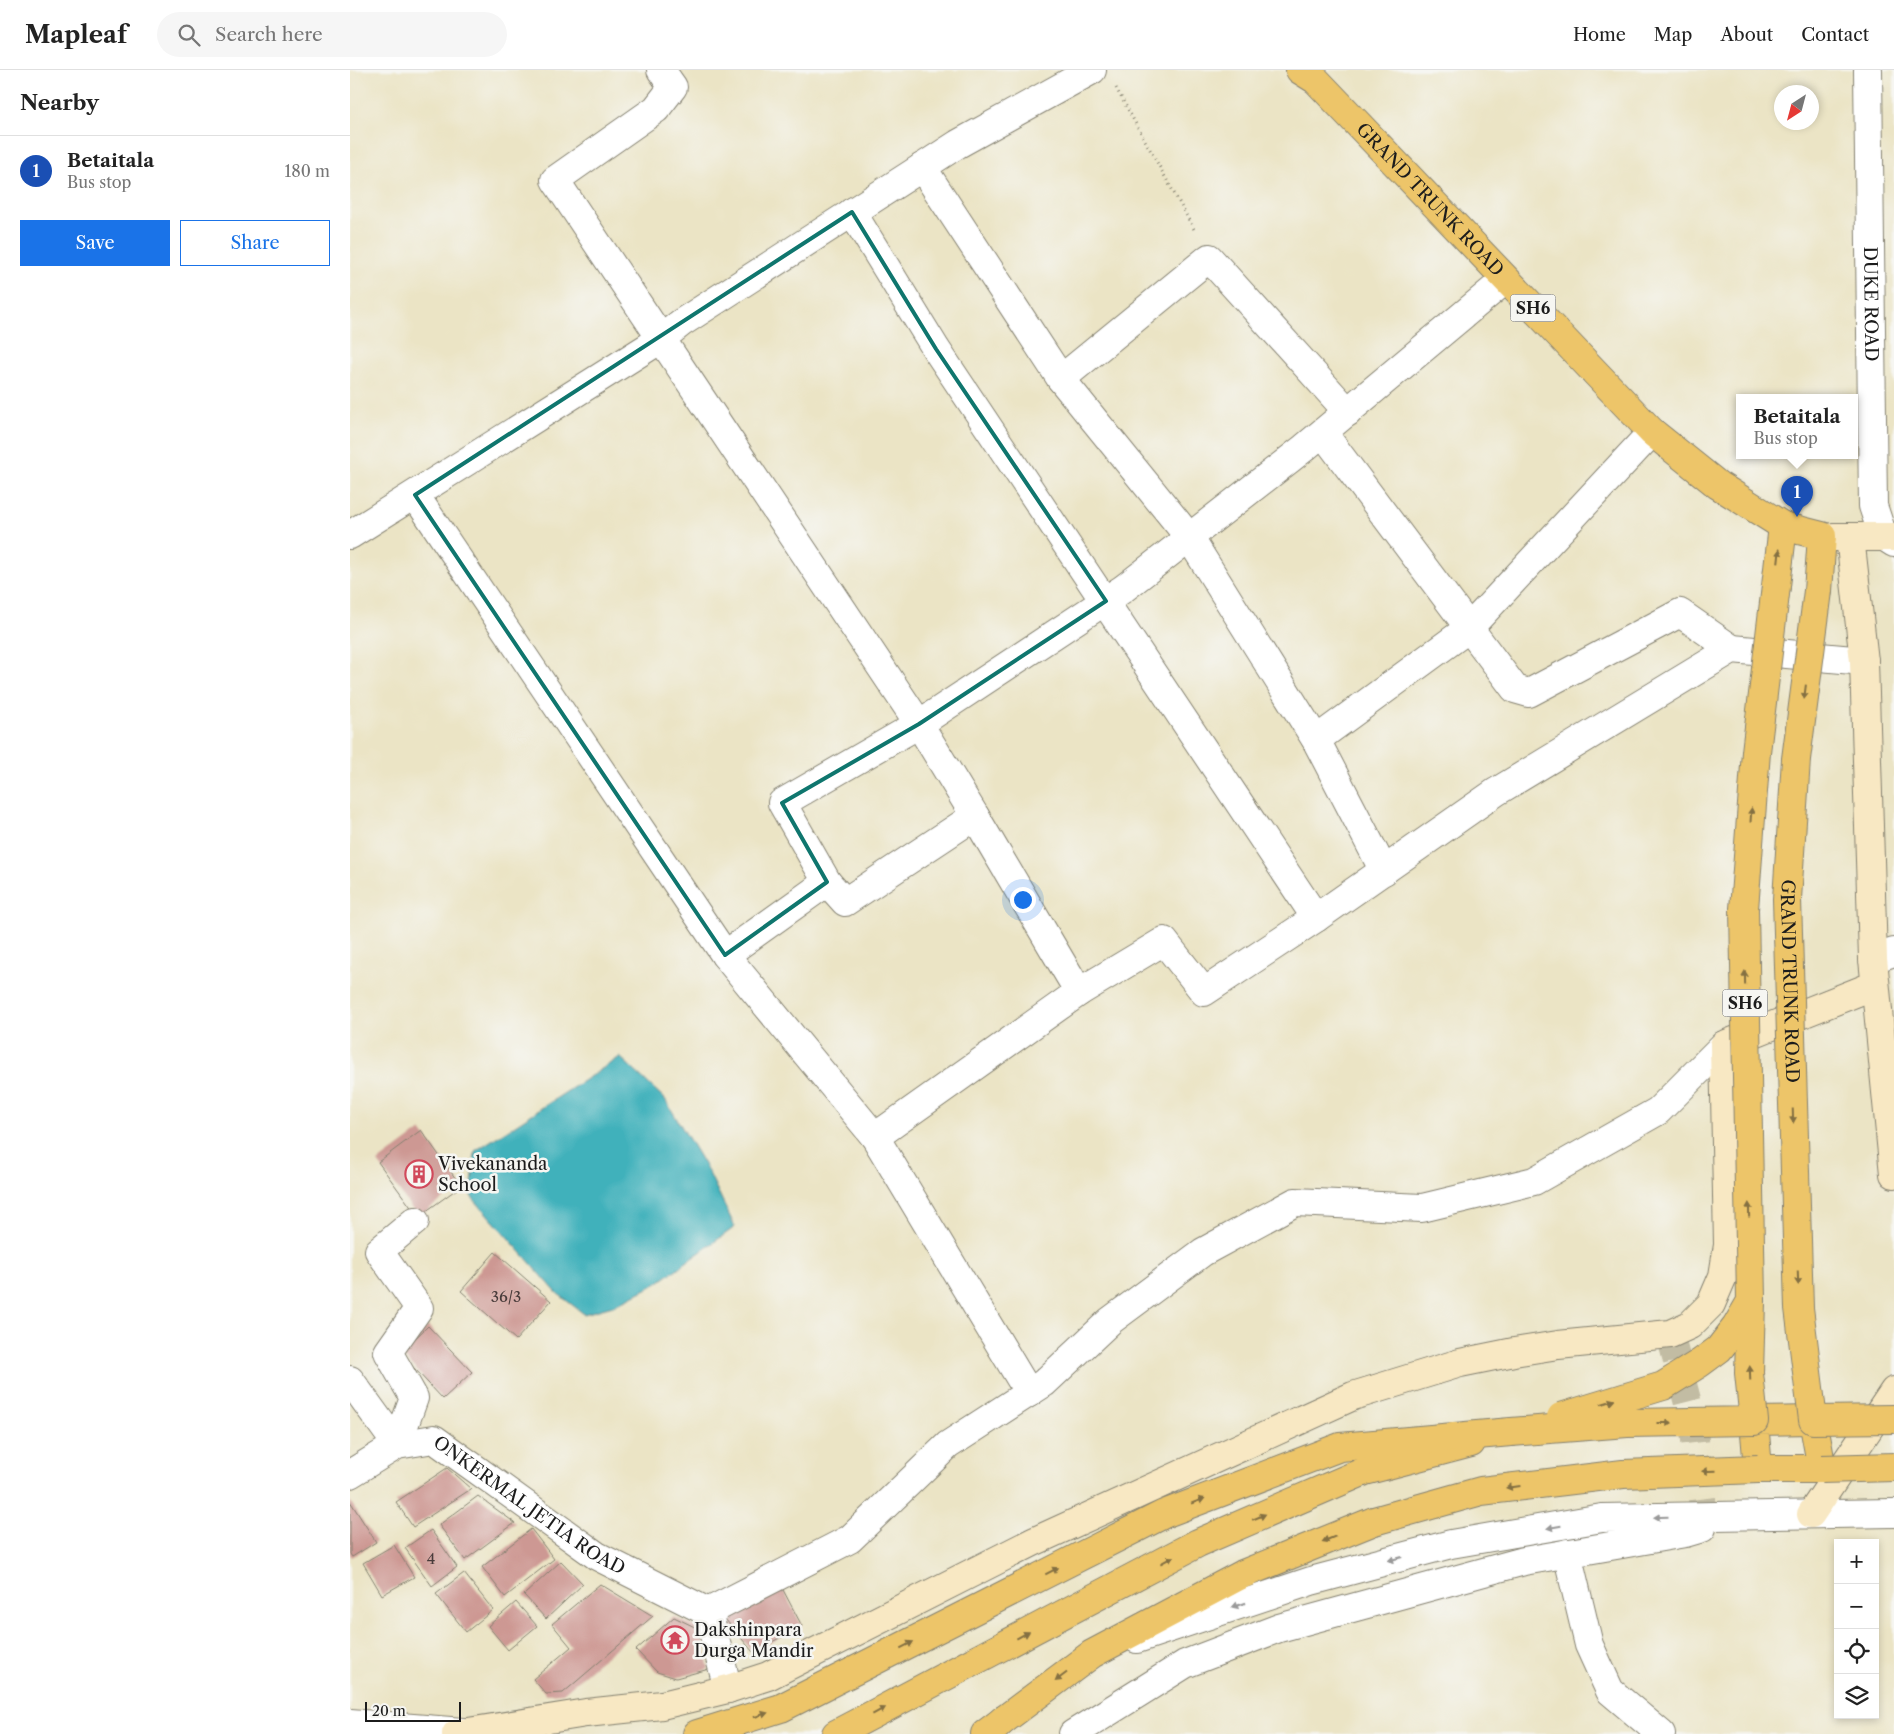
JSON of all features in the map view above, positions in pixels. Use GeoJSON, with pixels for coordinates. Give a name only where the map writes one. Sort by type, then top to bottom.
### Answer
{"type":"FeatureCollection","features":[{"type":"Feature","properties":{"kind":"main road","name":"GRAND TRUNK ROAD"},"geometry":{"type":"LineString","coordinates":[[1300,70],[1316,80],[1652,432],[1718,485],[1783,526],[1822,536],[1818,591],[1796,759],[1787,899],[1799,1308],[1813,1420],[1822,1469]]}},
{"type":"Feature","properties":{"kind":"main road","name":"SH6"},"geometry":{"type":"LineString","coordinates":[[1754,1421],[1750,1372],[1751,1301],[1744,909],[1756,752],[1783,526]]}},
{"type":"Feature","properties":{"kind":"main road"},"geometry":{"type":"LineString","coordinates":[[836,1734],[1198,1543],[1365,1471],[1511,1432],[1663,1386],[1719,1349],[1736,1327],[1751,1301]]}},
{"type":"Feature","properties":{"kind":"main road"},"geometry":{"type":"LineString","coordinates":[[697,1734],[781,1708],[1164,1514],[1340,1448],[1628,1423],[1894,1419]]}},
{"type":"Feature","properties":{"kind":"main road"},"geometry":{"type":"LineString","coordinates":[[1754,1421],[1758,1469]]}},
{"type":"Feature","properties":{"kind":"main road"},"geometry":{"type":"LineString","coordinates":[[992,1730],[1092,1654],[1243,1574],[1374,1520],[1481,1492],[1623,1474],[1758,1469],[1894,1467]]}},
{"type":"Feature","properties":{"kind":"street"},"geometry":{"type":"LineString","coordinates":[[661,70],[673,87],[656,109],[554,180],[919,724],[1079,992]]}},
{"type":"Feature","properties":{"kind":"street"},"geometry":{"type":"LineString","coordinates":[[350,535],[661,339],[681,323],[958,144],[1092,70]]}},
{"type":"Feature","properties":{"kind":"street","name":"DUKE ROAD"},"geometry":{"type":"LineString","coordinates":[[1868,70],[1873,506],[1890,539]]}},
{"type":"Feature","properties":{"kind":"street"},"geometry":{"type":"LineString","coordinates":[[922,167],[1061,379],[1189,538],[1316,740],[1384,871]]}},
{"type":"Feature","properties":{"kind":"street"},"geometry":{"type":"LineString","coordinates":[[852,212],[936,349],[1316,918]]}},
{"type":"Feature","properties":{"kind":"street"},"geometry":{"type":"LineString","coordinates":[[1061,379],[1209,258],[1348,412]]}},
{"type":"Feature","properties":{"kind":"street"},"geometry":{"type":"LineString","coordinates":[[975,816],[845,902],[827,882],[782,803],[919,724],[1106,601],[1323,433],[1505,280]]}},
{"type":"Feature","properties":{"kind":"street"},"geometry":{"type":"LineString","coordinates":[[1316,740],[1469,628],[1652,432]]}},
{"type":"Feature","properties":{"kind":"street"},"geometry":{"type":"LineString","coordinates":[[1323,433],[1515,689],[1529,693],[1680,613],[1732,649],[1864,660]]}},
{"type":"Feature","properties":{"kind":"street"},"geometry":{"type":"LineString","coordinates":[[415,495],[725,955],[875,1137],[1029,1393]]}},
{"type":"Feature","properties":{"kind":"street"},"geometry":{"type":"LineString","coordinates":[[1822,536],[1890,539]]}},
{"type":"Feature","properties":{"kind":"street"},"geometry":{"type":"LineString","coordinates":[[1850,537],[1864,660],[1894,1174]]}},
{"type":"Feature","properties":{"kind":"street"},"geometry":{"type":"LineString","coordinates":[[875,1137],[1079,992],[1164,941],[1204,992],[1316,918],[1496,792],[1732,649]]}},
{"type":"Feature","properties":{"kind":"street"},"geometry":{"type":"LineString","coordinates":[[725,955],[827,882]]}},
{"type":"Feature","properties":{"kind":"street"},"geometry":{"type":"LineString","coordinates":[[728,1689],[708,1612],[850,1539],[948,1444],[1044,1383],[1110,1321],[1203,1252],[1295,1202],[1422,1208],[1534,1181],[1658,1111],[1724,1045],[1881,965]]}},
{"type":"Feature","properties":{"kind":"street"},"geometry":{"type":"LineString","coordinates":[[350,1724],[460,1733],[586,1713],[662,1706],[728,1689],[768,1676],[1033,1542],[1353,1396],[1460,1363],[1558,1345],[1670,1334],[1690,1325],[1711,1304],[1722,1276],[1728,1245],[1724,1045]]}},
{"type":"Feature","properties":{"kind":"street"},"geometry":{"type":"LineString","coordinates":[[397,1445],[414,1398],[388,1352],[419,1308],[379,1251],[415,1221]]}},
{"type":"Feature","properties":{"kind":"street"},"geometry":{"type":"LineString","coordinates":[[350,1380],[397,1445]]}},
{"type":"Feature","properties":{"kind":"street"},"geometry":{"type":"LineString","coordinates":[[1811,1514],[1894,1391]]}},
{"type":"Feature","properties":{"kind":"street","name":"ONKERMAL JETIA ROAD"},"geometry":{"type":"LineString","coordinates":[[350,1474],[397,1445],[434,1439],[596,1556],[708,1612]]}},
{"type":"Feature","properties":{"kind":"street"},"geometry":{"type":"LineString","coordinates":[[1092,1654],[1311,1581],[1451,1544],[1602,1518],[1894,1513]]}},
{"type":"Feature","properties":{"kind":"street"},"geometry":{"type":"LineString","coordinates":[[1073,1734],[1185,1664],[1279,1628],[1524,1560],[1685,1533],[1744,1515]]}},
{"type":"Feature","properties":{"kind":"street"},"geometry":{"type":"LineString","coordinates":[[1567,1553],[1589,1645],[1610,1690],[1661,1734]]}},
{"type":"Feature","properties":{"kind":"path"},"geometry":{"type":"LineString","coordinates":[[1116,87],[1209,258]]}},
{"type":"Feature","properties":{"kind":"highlighted area"},"geometry":{"type":"Polygon","coordinates":[[[852,212],[936,349],[1106,601],[919,724],[782,803],[827,882],[725,955],[415,495],[852,212]]]}},
{"type":"Feature","properties":{"kind":"water"},"geometry":{"type":"Polygon","coordinates":[[[620,1057],[665,1099],[708,1171],[735,1227],[656,1284],[613,1306],[584,1314],[557,1293],[471,1196],[475,1151],[620,1057]]]}},
{"type":"Feature","properties":{"kind":"building","name":"Vivekananda School"},"geometry":{"type":"Polygon","coordinates":[[[421,1130],[461,1186],[418,1217],[378,1162],[421,1130]]]}},
{"type":"Feature","properties":{"kind":"building"},"geometry":{"type":"Polygon","coordinates":[[[495,1252],[551,1301],[516,1340],[461,1291],[495,1252]]]}},
{"type":"Feature","properties":{"kind":"building"},"geometry":{"type":"Polygon","coordinates":[[[428,1326],[472,1372],[443,1399],[400,1353],[428,1326]]]}},
{"type":"Feature","properties":{"kind":"building"},"geometry":{"type":"Polygon","coordinates":[[[447,1468],[471,1489],[413,1527],[396,1502],[447,1468]]]}},
{"type":"Feature","properties":{"kind":"building"},"geometry":{"type":"Polygon","coordinates":[[[478,1496],[515,1523],[465,1560],[439,1525],[478,1496]]]}},
{"type":"Feature","properties":{"kind":"building"},"geometry":{"type":"Polygon","coordinates":[[[350,1501],[376,1542],[352,1557],[350,1554],[350,1501]]]}},
{"type":"Feature","properties":{"kind":"building"},"geometry":{"type":"Polygon","coordinates":[[[531,1529],[554,1559],[505,1597],[482,1567],[531,1529]]]}},
{"type":"Feature","properties":{"kind":"building"},"geometry":{"type":"Polygon","coordinates":[[[431,1530],[457,1567],[432,1586],[405,1548],[431,1530]]]}},
{"type":"Feature","properties":{"kind":"building"},"geometry":{"type":"Polygon","coordinates":[[[394,1545],[414,1577],[382,1595],[363,1563],[394,1545]]]}},
{"type":"Feature","properties":{"kind":"building"},"geometry":{"type":"Polygon","coordinates":[[[561,1561],[583,1584],[546,1619],[524,1595],[561,1561]]]}},
{"type":"Feature","properties":{"kind":"building"},"geometry":{"type":"Polygon","coordinates":[[[464,1573],[493,1610],[466,1632],[436,1594],[464,1573]]]}},
{"type":"Feature","properties":{"kind":"building"},"geometry":{"type":"Polygon","coordinates":[[[600,1584],[653,1616],[563,1693],[546,1694],[533,1679],[571,1647],[552,1624],[600,1584]]]}},
{"type":"Feature","properties":{"kind":"building"},"geometry":{"type":"Polygon","coordinates":[[[782,1588],[802,1626],[753,1652],[725,1619],[782,1588]]]}},
{"type":"Feature","properties":{"kind":"building"},"geometry":{"type":"Polygon","coordinates":[[[516,1602],[537,1626],[508,1650],[488,1626],[516,1602]]]}},
{"type":"Feature","properties":{"kind":"building","name":"Dakshinpara Durga Mandir"},"geometry":{"type":"Polygon","coordinates":[[[674,1617],[701,1630],[709,1669],[676,1678],[657,1672],[636,1650],[674,1617]]]}},
{"type":"Feature","properties":{"kind":"tunnel"},"geometry":{"type":"LineString","coordinates":[[1670,1334],[1693,1423],[1704,1516]]}},
{"type":"Feature","properties":{"kind":"place","name":"Betaitala"},"geometry":{"type":"Point","coordinates":[1797,517]}},
{"type":"Feature","properties":{"kind":"place","name":"Vivekananda School"},"geometry":{"type":"Point","coordinates":[419,1174]}},
{"type":"Feature","properties":{"kind":"place","name":"Dakshinpara Durga Mandir"},"geometry":{"type":"Point","coordinates":[675,1640]}}]}
